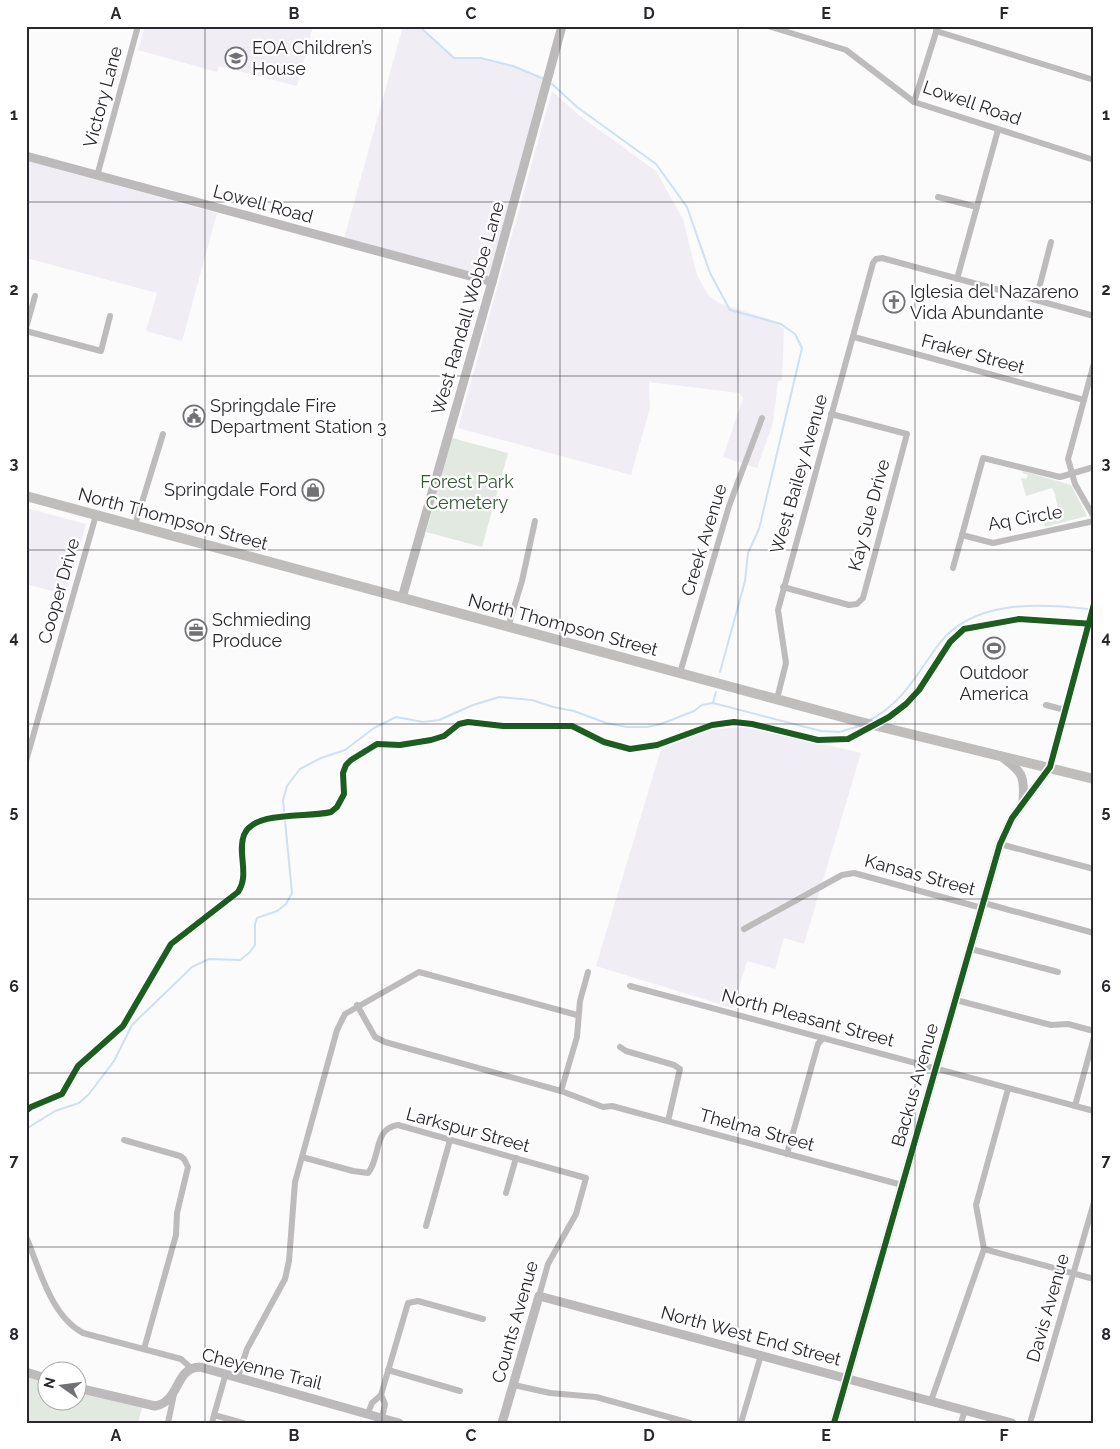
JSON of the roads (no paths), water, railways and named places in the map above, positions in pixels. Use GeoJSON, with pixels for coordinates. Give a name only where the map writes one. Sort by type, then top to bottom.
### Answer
{"type":"FeatureCollection","features":[{"type":"Feature","properties":{"kind":"main road","name":"North Thompson Street"},"geometry":{"type":"LineString","coordinates":[[26,496],[886,728],[1094,779]]}},
{"type":"Feature","properties":{"kind":"street","name":"Victory Lane"},"geometry":{"type":"LineString","coordinates":[[98,176],[138,26]]}},
{"type":"Feature","properties":{"kind":"street","name":"West Randall Wobbe Lane"},"geometry":{"type":"LineString","coordinates":[[402,598],[492,282],[562,26]]}},
{"type":"Feature","properties":{"kind":"street","name":"Lowell Road"},"geometry":{"type":"LineString","coordinates":[[768,26],[846,50],[914,102],[1094,160]]}},
{"type":"Feature","properties":{"kind":"street"},"geometry":{"type":"LineString","coordinates":[[914,102],[937,29],[1094,80]]}},
{"type":"Feature","properties":{"kind":"street"},"geometry":{"type":"LineString","coordinates":[[998,130],[957,279],[1094,316]]}},
{"type":"Feature","properties":{"kind":"street","name":"Lowell Road"},"geometry":{"type":"LineString","coordinates":[[26,156],[492,282]]}},
{"type":"Feature","properties":{"kind":"street"},"geometry":{"type":"LineString","coordinates":[[938,197],[977,208]]}},
{"type":"Feature","properties":{"kind":"street"},"geometry":{"type":"LineString","coordinates":[[1036,300],[1051,242]]}},
{"type":"Feature","properties":{"kind":"street","name":"West Bailey Avenue"},"geometry":{"type":"LineString","coordinates":[[777,699],[786,663],[778,618],[783,587],[873,263],[876,259],[882,258],[957,279]]}},
{"type":"Feature","properties":{"kind":"street"},"geometry":{"type":"LineString","coordinates":[[35,296],[26,330],[101,351],[110,316]]}},
{"type":"Feature","properties":{"kind":"street","name":"Fraker Street"},"geometry":{"type":"LineString","coordinates":[[854,337],[1084,400]]}},
{"type":"Feature","properties":{"kind":"street"},"geometry":{"type":"LineString","coordinates":[[1094,363],[1070,450],[1070,474],[1094,519]]}},
{"type":"Feature","properties":{"kind":"street","name":"Kay Sue Drive"},"geometry":{"type":"LineString","coordinates":[[783,587],[849,605],[860,602],[864,592],[907,434],[831,414]]}},
{"type":"Feature","properties":{"kind":"street","name":"Creek Avenue"},"geometry":{"type":"LineString","coordinates":[[680,673],[729,506],[762,418]]}},
{"type":"Feature","properties":{"kind":"street"},"geometry":{"type":"LineString","coordinates":[[135,525],[163,434]]}},
{"type":"Feature","properties":{"kind":"street","name":"Aq Circle"},"geometry":{"type":"LineString","coordinates":[[953,568],[983,458],[1060,477],[1070,474]]}},
{"type":"Feature","properties":{"kind":"street"},"geometry":{"type":"LineString","coordinates":[[1070,474],[1094,467]]}},
{"type":"Feature","properties":{"kind":"street","name":"Cooper Drive"},"geometry":{"type":"LineString","coordinates":[[26,761],[96,515]]}},
{"type":"Feature","properties":{"kind":"street","name":"Aq Circle"},"geometry":{"type":"LineString","coordinates":[[962,536],[992,542],[1094,519]]}},
{"type":"Feature","properties":{"kind":"street"},"geometry":{"type":"LineString","coordinates":[[508,627],[522,581],[535,520]]}},
{"type":"Feature","properties":{"kind":"street"},"geometry":{"type":"LineString","coordinates":[[1050,767],[1094,604]]}},
{"type":"Feature","properties":{"kind":"street"},"geometry":{"type":"LineString","coordinates":[[1046,706],[1065,710]]}},
{"type":"Feature","properties":{"kind":"street"},"geometry":{"type":"LineString","coordinates":[[1000,755],[1019,770],[1023,776],[1023,801]]}},
{"type":"Feature","properties":{"kind":"street","name":"Backus Avenue"},"geometry":{"type":"LineString","coordinates":[[834,1423],[1000,844],[1012,818],[1023,801],[1050,767]]}},
{"type":"Feature","properties":{"kind":"street"},"geometry":{"type":"LineString","coordinates":[[1000,844],[1094,869]]}},
{"type":"Feature","properties":{"kind":"street","name":"Kansas Street"},"geometry":{"type":"LineString","coordinates":[[744,929],[842,876],[854,872],[1094,933]]}},
{"type":"Feature","properties":{"kind":"street"},"geometry":{"type":"LineString","coordinates":[[971,949],[1058,972]]}},
{"type":"Feature","properties":{"kind":"street"},"geometry":{"type":"LineString","coordinates":[[238,1377],[247,1349],[285,1279],[289,1261],[293,1188],[341,1018],[357,1006],[419,972],[577,1016]]}},
{"type":"Feature","properties":{"kind":"street"},"geometry":{"type":"LineString","coordinates":[[561,1091],[576,1037],[577,1016],[588,972]]}},
{"type":"Feature","properties":{"kind":"street","name":"North Pleasant Street"},"geometry":{"type":"LineString","coordinates":[[630,986],[1094,1111]]}},
{"type":"Feature","properties":{"kind":"street"},"geometry":{"type":"LineString","coordinates":[[956,1000],[1051,1025],[1068,1024],[1094,1031]]}},
{"type":"Feature","properties":{"kind":"street","name":"Thelma Street"},"geometry":{"type":"LineString","coordinates":[[357,1006],[376,1038],[385,1042],[561,1091],[604,1107],[612,1106],[902,1185]]}},
{"type":"Feature","properties":{"kind":"street"},"geometry":{"type":"LineString","coordinates":[[1075,1106],[1094,1037]]}},
{"type":"Feature","properties":{"kind":"street"},"geometry":{"type":"LineString","coordinates":[[787,1154],[818,1044],[823,1038]]}},
{"type":"Feature","properties":{"kind":"street"},"geometry":{"type":"LineString","coordinates":[[620,1047],[626,1051],[674,1065],[680,1069],[668,1121]]}},
{"type":"Feature","properties":{"kind":"street"},"geometry":{"type":"LineString","coordinates":[[931,1401],[984,1248],[976,1205],[1008,1089]]}},
{"type":"Feature","properties":{"kind":"street","name":"Larkspur Street"},"geometry":{"type":"LineString","coordinates":[[302,1157],[358,1173],[368,1173],[371,1170],[382,1134],[392,1126],[402,1126],[586,1178]]}},
{"type":"Feature","properties":{"kind":"street"},"geometry":{"type":"LineString","coordinates":[[124,1140],[180,1156],[184,1158],[188,1167],[177,1213],[176,1235],[144,1349]]}},
{"type":"Feature","properties":{"kind":"street"},"geometry":{"type":"LineString","coordinates":[[426,1226],[450,1140]]}},
{"type":"Feature","properties":{"kind":"street"},"geometry":{"type":"LineString","coordinates":[[506,1193],[516,1158]]}},
{"type":"Feature","properties":{"kind":"street","name":"Counts Avenue"},"geometry":{"type":"LineString","coordinates":[[502,1423],[548,1264],[576,1214],[586,1178]]}},
{"type":"Feature","properties":{"kind":"street","name":"Davis Avenue"},"geometry":{"type":"LineString","coordinates":[[1030,1423],[1094,1202]]}},
{"type":"Feature","properties":{"kind":"street","name":"Cheyenne Trail"},"geometry":{"type":"LineString","coordinates":[[27,1239],[53,1298],[67,1322],[83,1333],[181,1359],[191,1368],[206,1368],[226,1373],[399,1423]]}},
{"type":"Feature","properties":{"kind":"street"},"geometry":{"type":"LineString","coordinates":[[984,1248],[1094,1279]]}},
{"type":"Feature","properties":{"kind":"street","name":"North West End Street"},"geometry":{"type":"LineString","coordinates":[[539,1296],[1012,1423]]}},
{"type":"Feature","properties":{"kind":"street"},"geometry":{"type":"LineString","coordinates":[[368,1413],[372,1403],[381,1396],[408,1303],[418,1301],[483,1319]]}},
{"type":"Feature","properties":{"kind":"street"},"geometry":{"type":"LineString","coordinates":[[531,1322],[542,1307],[552,1302],[561,1302]]}},
{"type":"Feature","properties":{"kind":"street"},"geometry":{"type":"LineString","coordinates":[[741,1423],[761,1355]]}},
{"type":"Feature","properties":{"kind":"street"},"geometry":{"type":"LineString","coordinates":[[168,1423],[174,1393],[182,1377],[191,1368]]}},
{"type":"Feature","properties":{"kind":"street"},"geometry":{"type":"LineString","coordinates":[[388,1370],[460,1391]]}},
{"type":"Feature","properties":{"kind":"street"},"geometry":{"type":"LineString","coordinates":[[26,1372],[38,1376]]}},
{"type":"Feature","properties":{"kind":"street"},"geometry":{"type":"LineString","coordinates":[[212,1423],[226,1373]]}},
{"type":"Feature","properties":{"kind":"street"},"geometry":{"type":"LineString","coordinates":[[514,1385],[550,1393],[596,1397],[690,1423]]}},
{"type":"Feature","properties":{"kind":"street"},"geometry":{"type":"LineString","coordinates":[[88,1390],[155,1406],[163,1404],[174,1393]]}},
{"type":"Feature","properties":{"kind":"street"},"geometry":{"type":"LineString","coordinates":[[381,1396],[385,1404],[382,1418]]}},
{"type":"Feature","properties":{"kind":"street"},"geometry":{"type":"LineString","coordinates":[[961,1423],[965,1410]]}},
{"type":"Feature","properties":{"kind":"street"},"geometry":{"type":"LineString","coordinates":[[214,1415],[243,1423]]}},
{"type":"Feature","properties":{"kind":"waterway"},"geometry":{"type":"LineString","coordinates":[[419,26],[454,58],[481,58],[513,66],[544,79]]}},
{"type":"Feature","properties":{"kind":"waterway"},"geometry":{"type":"LineString","coordinates":[[552,84],[577,107],[656,164],[687,207],[710,273],[730,310],[781,324],[795,334],[802,348],[759,529],[748,553],[745,581],[720,672]]}},
{"type":"Feature","properties":{"kind":"waterway"},"geometry":{"type":"LineString","coordinates":[[870,720],[882,713],[901,696],[939,644],[953,630],[969,619],[988,612],[1028,606],[1088,609]]}},
{"type":"Feature","properties":{"kind":"waterway"},"geometry":{"type":"LineString","coordinates":[[713,703],[716,692]]}},
{"type":"Feature","properties":{"kind":"waterway"},"geometry":{"type":"LineString","coordinates":[[26,1129],[55,1111],[79,1103],[89,1094],[114,1061],[132,1025],[192,967],[209,959],[240,960],[249,953],[255,945],[255,924],[257,918],[277,911],[286,904],[292,893],[283,800],[287,786],[300,769],[321,758],[345,750],[374,728],[396,717],[423,722],[439,720],[473,705],[499,697],[532,700],[574,711],[606,723],[627,727],[647,727],[661,724],[694,711],[702,705],[713,703],[821,731],[839,732],[860,726]]}},
{"type":"Feature","properties":{"kind":"place","name":"EOA Children’s House"},"geometry":{"type":"Point","coordinates":[236,58]}},
{"type":"Feature","properties":{"kind":"place","name":"Iglesia del Nazareno Vida Abundante"},"geometry":{"type":"Point","coordinates":[894,302]}},
{"type":"Feature","properties":{"kind":"place","name":"Springdale Fire Department Station 3"},"geometry":{"type":"Point","coordinates":[194,416]}},
{"type":"Feature","properties":{"kind":"place","name":"Springdale Ford"},"geometry":{"type":"Point","coordinates":[313,490]}},
{"type":"Feature","properties":{"kind":"place","name":"Schmieding Produce"},"geometry":{"type":"Point","coordinates":[196,630]}},
{"type":"Feature","properties":{"kind":"place","name":"Outdoor America"},"geometry":{"type":"Point","coordinates":[994,648]}},
{"type":"Feature","properties":{"kind":"park label","name":"Forest Park Cemetery"},"geometry":{"type":"Point","coordinates":[467,492]}}]}
